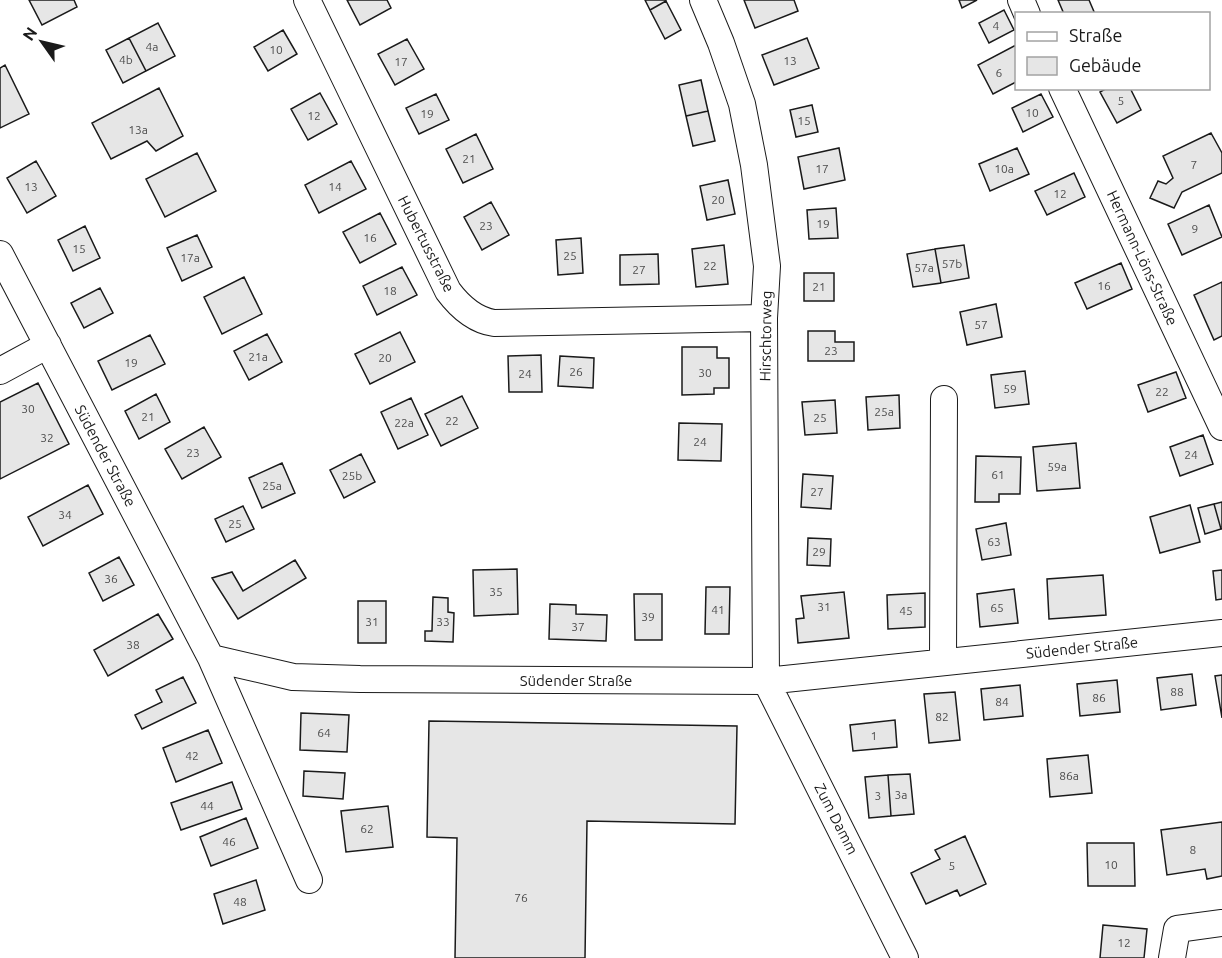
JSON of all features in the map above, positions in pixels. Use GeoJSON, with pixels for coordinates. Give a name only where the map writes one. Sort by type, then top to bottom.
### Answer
{"type":"FeatureCollection","features":[{"type":"Feature","properties":{"kind":"street","name":"Hubertusstraße"},"geometry":{"type":"LineString","coordinates":[[307,0],[448,291],[456,302],[476,318],[494,322],[764,318]]}},
{"type":"Feature","properties":{"kind":"street","name":"Hirschtorweg"},"geometry":{"type":"LineString","coordinates":[[703,0],[721,43],[741,104],[754,165],[767,266],[764,318],[766,681]]}},
{"type":"Feature","properties":{"kind":"street","name":"Hermann-Löns-Straße"},"geometry":{"type":"LineString","coordinates":[[1063,90],[1222,428]]}},
{"type":"Feature","properties":{"kind":"street","name":"Südender Straße"},"geometry":{"type":"LineString","coordinates":[[0,254],[211,658],[309,879]]}},
{"type":"Feature","properties":{"kind":"street"},"geometry":{"type":"LineString","coordinates":[[0,371],[48,345]]}},
{"type":"Feature","properties":{"kind":"street"},"geometry":{"type":"LineString","coordinates":[[943,663],[944,399]]}},
{"type":"Feature","properties":{"kind":"street","name":"Südender Straße"},"geometry":{"type":"LineString","coordinates":[[211,658],[293,676],[338,678],[766,681],[1222,633]]}},
{"type":"Feature","properties":{"kind":"street","name":"Zum Damm"},"geometry":{"type":"LineString","coordinates":[[766,681],[905,958]]}},
{"type":"Feature","properties":{"kind":"street"},"geometry":{"type":"LineString","coordinates":[[1172,958],[1177,929],[1222,923]]}},
{"type":"Feature","properties":{"kind":"building"},"geometry":{"type":"Polygon","coordinates":[[[29,0],[74,0],[77,7],[42,25],[29,0]]]}},
{"type":"Feature","properties":{"kind":"building"},"geometry":{"type":"Polygon","coordinates":[[[347,0],[387,0],[391,8],[360,25],[347,0]]]}},
{"type":"Feature","properties":{"kind":"building"},"geometry":{"type":"Polygon","coordinates":[[[645,0],[666,0],[666,1],[650,10],[645,0]]]}},
{"type":"Feature","properties":{"kind":"building"},"geometry":{"type":"Polygon","coordinates":[[[744,0],[794,0],[798,11],[755,28],[744,0]]]}},
{"type":"Feature","properties":{"kind":"building"},"geometry":{"type":"Polygon","coordinates":[[[959,0],[977,0],[962,8],[959,0]]]}},
{"type":"Feature","properties":{"kind":"building"},"geometry":{"type":"Polygon","coordinates":[[[1058,0],[1089,0],[1094,12],[1063,12],[1058,0]]]}},
{"type":"Feature","properties":{"kind":"building"},"geometry":{"type":"Polygon","coordinates":[[[666,1],[681,30],[665,39],[650,10],[666,1]]]}},
{"type":"Feature","properties":{"kind":"building"},"geometry":{"type":"Polygon","coordinates":[[[1004,10],[1014,30],[989,43],[979,23],[1004,10]]]}},
{"type":"Feature","properties":{"kind":"building"},"geometry":{"type":"Polygon","coordinates":[[[158,23],[175,56],[146,71],[129,38],[158,23]]]}},
{"type":"Feature","properties":{"kind":"building"},"geometry":{"type":"Polygon","coordinates":[[[283,30],[297,54],[268,71],[254,47],[283,30]]]}},
{"type":"Feature","properties":{"kind":"building"},"geometry":{"type":"Polygon","coordinates":[[[129,38],[146,71],[123,83],[106,50],[129,38]]]}},
{"type":"Feature","properties":{"kind":"building"},"geometry":{"type":"Polygon","coordinates":[[[807,38],[819,68],[774,85],[762,55],[807,38]]]}},
{"type":"Feature","properties":{"kind":"building"},"geometry":{"type":"Polygon","coordinates":[[[407,39],[424,69],[395,85],[378,54],[407,39]]]}},
{"type":"Feature","properties":{"kind":"building"},"geometry":{"type":"Polygon","coordinates":[[[1015,46],[1015,83],[993,94],[978,65],[1015,46]]]}},
{"type":"Feature","properties":{"kind":"building"},"geometry":{"type":"Polygon","coordinates":[[[5,65],[29,114],[0,128],[0,68],[5,65]]]}},
{"type":"Feature","properties":{"kind":"building"},"geometry":{"type":"Polygon","coordinates":[[[701,80],[708,111],[686,116],[679,85],[701,80]]]}},
{"type":"Feature","properties":{"kind":"building"},"geometry":{"type":"Polygon","coordinates":[[[159,88],[183,136],[156,151],[147,141],[111,159],[92,123],[159,88]]]}},
{"type":"Feature","properties":{"kind":"building"},"geometry":{"type":"Polygon","coordinates":[[[1131,90],[1141,110],[1117,123],[1100,92],[1131,90]]]}},
{"type":"Feature","properties":{"kind":"building"},"geometry":{"type":"Polygon","coordinates":[[[320,93],[337,124],[308,140],[291,109],[320,93]]]}},
{"type":"Feature","properties":{"kind":"building"},"geometry":{"type":"Polygon","coordinates":[[[436,94],[449,120],[419,134],[406,108],[436,94]]]}},
{"type":"Feature","properties":{"kind":"building"},"geometry":{"type":"Polygon","coordinates":[[[1041,94],[1053,117],[1023,132],[1012,108],[1041,94]]]}},
{"type":"Feature","properties":{"kind":"building"},"geometry":{"type":"Polygon","coordinates":[[[812,105],[818,132],[796,137],[790,110],[812,105]]]}},
{"type":"Feature","properties":{"kind":"building"},"geometry":{"type":"Polygon","coordinates":[[[708,111],[715,141],[693,146],[686,116],[708,111]]]}},
{"type":"Feature","properties":{"kind":"building"},"geometry":{"type":"Polygon","coordinates":[[[1211,133],[1222,153],[1222,173],[1182,192],[1174,208],[1150,198],[1158,181],[1166,184],[1173,178],[1163,156],[1211,133]]]}},
{"type":"Feature","properties":{"kind":"building"},"geometry":{"type":"Polygon","coordinates":[[[476,134],[493,169],[463,183],[446,149],[476,134]]]}},
{"type":"Feature","properties":{"kind":"building"},"geometry":{"type":"Polygon","coordinates":[[[839,148],[845,180],[804,189],[798,157],[839,148]]]}},
{"type":"Feature","properties":{"kind":"building"},"geometry":{"type":"Polygon","coordinates":[[[1017,148],[1029,174],[990,191],[979,164],[1017,148]]]}},
{"type":"Feature","properties":{"kind":"building"},"geometry":{"type":"Polygon","coordinates":[[[197,153],[216,191],[165,217],[146,179],[197,153]]]}},
{"type":"Feature","properties":{"kind":"building"},"geometry":{"type":"Polygon","coordinates":[[[36,161],[56,196],[27,213],[7,178],[36,161]]]}},
{"type":"Feature","properties":{"kind":"building"},"geometry":{"type":"Polygon","coordinates":[[[351,161],[366,189],[319,213],[305,185],[351,161]]]}},
{"type":"Feature","properties":{"kind":"building"},"geometry":{"type":"Polygon","coordinates":[[[1074,173],[1085,197],[1047,215],[1035,191],[1074,173]]]}},
{"type":"Feature","properties":{"kind":"building"},"geometry":{"type":"Polygon","coordinates":[[[728,180],[735,214],[707,220],[700,186],[728,180]]]}},
{"type":"Feature","properties":{"kind":"building"},"geometry":{"type":"Polygon","coordinates":[[[491,202],[509,235],[482,250],[464,217],[491,202]]]}},
{"type":"Feature","properties":{"kind":"building"},"geometry":{"type":"Polygon","coordinates":[[[1209,205],[1222,237],[1182,255],[1168,224],[1209,205]]]}},
{"type":"Feature","properties":{"kind":"building"},"geometry":{"type":"Polygon","coordinates":[[[836,208],[838,238],[809,239],[807,210],[836,208]]]}},
{"type":"Feature","properties":{"kind":"building"},"geometry":{"type":"Polygon","coordinates":[[[380,213],[396,244],[360,263],[343,232],[380,213]]]}},
{"type":"Feature","properties":{"kind":"building"},"geometry":{"type":"Polygon","coordinates":[[[85,226],[100,258],[73,271],[58,240],[85,226]]]}},
{"type":"Feature","properties":{"kind":"building"},"geometry":{"type":"Polygon","coordinates":[[[197,235],[212,267],[182,281],[167,248],[197,235]]]}},
{"type":"Feature","properties":{"kind":"building"},"geometry":{"type":"Polygon","coordinates":[[[581,238],[583,273],[558,275],[556,240],[581,238]]]}},
{"type":"Feature","properties":{"kind":"building"},"geometry":{"type":"Polygon","coordinates":[[[724,245],[728,284],[696,287],[692,249],[724,245]]]}},
{"type":"Feature","properties":{"kind":"building"},"geometry":{"type":"Polygon","coordinates":[[[964,245],[969,278],[941,283],[935,249],[964,245]]]}},
{"type":"Feature","properties":{"kind":"building"},"geometry":{"type":"Polygon","coordinates":[[[935,249],[941,283],[913,287],[907,254],[935,249]]]}},
{"type":"Feature","properties":{"kind":"building"},"geometry":{"type":"Polygon","coordinates":[[[658,254],[659,284],[620,285],[620,255],[658,254]]]}},
{"type":"Feature","properties":{"kind":"building"},"geometry":{"type":"Polygon","coordinates":[[[1121,263],[1132,289],[1087,309],[1075,283],[1121,263]]]}},
{"type":"Feature","properties":{"kind":"building"},"geometry":{"type":"Polygon","coordinates":[[[402,267],[417,295],[377,315],[363,286],[402,267]]]}},
{"type":"Feature","properties":{"kind":"building"},"geometry":{"type":"Polygon","coordinates":[[[804,273],[834,273],[834,301],[804,301],[804,273]]]}},
{"type":"Feature","properties":{"kind":"building"},"geometry":{"type":"Polygon","coordinates":[[[244,277],[262,314],[222,334],[204,297],[244,277]]]}},
{"type":"Feature","properties":{"kind":"building"},"geometry":{"type":"Polygon","coordinates":[[[1222,282],[1222,336],[1214,340],[1194,295],[1222,282]]]}},
{"type":"Feature","properties":{"kind":"building"},"geometry":{"type":"Polygon","coordinates":[[[100,288],[113,313],[84,328],[71,303],[100,288]]]}},
{"type":"Feature","properties":{"kind":"building"},"geometry":{"type":"Polygon","coordinates":[[[996,304],[1002,337],[967,345],[960,312],[996,304]]]}},
{"type":"Feature","properties":{"kind":"building"},"geometry":{"type":"Polygon","coordinates":[[[808,331],[835,331],[835,342],[854,342],[854,361],[808,361],[808,331]]]}},
{"type":"Feature","properties":{"kind":"building"},"geometry":{"type":"Polygon","coordinates":[[[400,332],[415,362],[370,384],[355,354],[400,332]]]}},
{"type":"Feature","properties":{"kind":"building"},"geometry":{"type":"Polygon","coordinates":[[[267,334],[282,362],[249,380],[234,351],[267,334]]]}},
{"type":"Feature","properties":{"kind":"building"},"geometry":{"type":"Polygon","coordinates":[[[150,335],[165,364],[112,390],[98,361],[150,335]]]}},
{"type":"Feature","properties":{"kind":"building"},"geometry":{"type":"Polygon","coordinates":[[[682,347],[717,347],[717,358],[729,358],[729,388],[714,388],[714,394],[682,395],[682,347]]]}},
{"type":"Feature","properties":{"kind":"building"},"geometry":{"type":"Polygon","coordinates":[[[541,355],[542,392],[509,392],[508,356],[541,355]]]}},
{"type":"Feature","properties":{"kind":"building"},"geometry":{"type":"Polygon","coordinates":[[[560,356],[594,358],[593,388],[558,386],[560,356]]]}},
{"type":"Feature","properties":{"kind":"building"},"geometry":{"type":"Polygon","coordinates":[[[1025,371],[1029,404],[995,408],[991,375],[1025,371]]]}},
{"type":"Feature","properties":{"kind":"building"},"geometry":{"type":"Polygon","coordinates":[[[1176,372],[1186,398],[1148,412],[1138,385],[1176,372]]]}},
{"type":"Feature","properties":{"kind":"building"},"geometry":{"type":"Polygon","coordinates":[[[38,383],[69,444],[0,479],[0,402],[38,383]]]}},
{"type":"Feature","properties":{"kind":"building"},"geometry":{"type":"Polygon","coordinates":[[[156,394],[170,422],[139,439],[125,411],[156,394]]]}},
{"type":"Feature","properties":{"kind":"building"},"geometry":{"type":"Polygon","coordinates":[[[899,395],[900,428],[868,430],[866,397],[899,395]]]}},
{"type":"Feature","properties":{"kind":"building"},"geometry":{"type":"Polygon","coordinates":[[[462,396],[478,428],[441,446],[425,414],[462,396]]]}},
{"type":"Feature","properties":{"kind":"building"},"geometry":{"type":"Polygon","coordinates":[[[411,398],[428,435],[398,449],[381,412],[411,398]]]}},
{"type":"Feature","properties":{"kind":"building"},"geometry":{"type":"Polygon","coordinates":[[[835,400],[837,433],[805,435],[802,402],[835,400]]]}},
{"type":"Feature","properties":{"kind":"building"},"geometry":{"type":"Polygon","coordinates":[[[679,423],[722,424],[721,461],[678,460],[679,423]]]}},
{"type":"Feature","properties":{"kind":"building"},"geometry":{"type":"Polygon","coordinates":[[[204,427],[221,457],[182,479],[165,449],[204,427]]]}},
{"type":"Feature","properties":{"kind":"building"},"geometry":{"type":"Polygon","coordinates":[[[1203,435],[1213,464],[1180,476],[1170,447],[1203,435]]]}},
{"type":"Feature","properties":{"kind":"building"},"geometry":{"type":"Polygon","coordinates":[[[1076,443],[1080,488],[1037,491],[1033,447],[1076,443]]]}},
{"type":"Feature","properties":{"kind":"building"},"geometry":{"type":"Polygon","coordinates":[[[361,454],[375,482],[344,498],[330,470],[361,454]]]}},
{"type":"Feature","properties":{"kind":"building"},"geometry":{"type":"Polygon","coordinates":[[[976,456],[1021,457],[1020,494],[999,494],[999,502],[975,502],[976,456]]]}},
{"type":"Feature","properties":{"kind":"building"},"geometry":{"type":"Polygon","coordinates":[[[282,463],[295,493],[262,508],[249,478],[282,463]]]}},
{"type":"Feature","properties":{"kind":"building"},"geometry":{"type":"Polygon","coordinates":[[[803,474],[833,476],[831,509],[801,507],[803,474]]]}},
{"type":"Feature","properties":{"kind":"building"},"geometry":{"type":"Polygon","coordinates":[[[88,485],[103,514],[43,546],[28,517],[88,485]]]}},
{"type":"Feature","properties":{"kind":"building"},"geometry":{"type":"Polygon","coordinates":[[[1222,502],[1222,529],[1221,529],[1214,504],[1222,502]]]}},
{"type":"Feature","properties":{"kind":"building"},"geometry":{"type":"Polygon","coordinates":[[[1214,504],[1221,529],[1205,534],[1198,508],[1214,504]]]}},
{"type":"Feature","properties":{"kind":"building"},"geometry":{"type":"Polygon","coordinates":[[[1190,505],[1200,542],[1160,553],[1150,517],[1190,505]]]}},
{"type":"Feature","properties":{"kind":"building"},"geometry":{"type":"Polygon","coordinates":[[[243,506],[254,529],[226,542],[215,519],[243,506]]]}},
{"type":"Feature","properties":{"kind":"building"},"geometry":{"type":"Polygon","coordinates":[[[1006,523],[1011,555],[982,560],[976,529],[1006,523]]]}},
{"type":"Feature","properties":{"kind":"building"},"geometry":{"type":"Polygon","coordinates":[[[808,538],[831,539],[830,566],[807,565],[808,538]]]}},
{"type":"Feature","properties":{"kind":"building"},"geometry":{"type":"Polygon","coordinates":[[[119,557],[134,585],[103,601],[89,573],[119,557]]]}},
{"type":"Feature","properties":{"kind":"building"},"geometry":{"type":"Polygon","coordinates":[[[295,560],[306,578],[238,619],[212,578],[232,572],[243,591],[295,560]]]}},
{"type":"Feature","properties":{"kind":"building"},"geometry":{"type":"Polygon","coordinates":[[[517,569],[518,614],[474,616],[473,570],[517,569]]]}},
{"type":"Feature","properties":{"kind":"building"},"geometry":{"type":"Polygon","coordinates":[[[1222,570],[1222,599],[1216,600],[1213,571],[1222,570]]]}},
{"type":"Feature","properties":{"kind":"building"},"geometry":{"type":"Polygon","coordinates":[[[1103,575],[1106,615],[1049,619],[1047,579],[1103,575]]]}},
{"type":"Feature","properties":{"kind":"building"},"geometry":{"type":"Polygon","coordinates":[[[706,587],[730,587],[729,634],[705,634],[706,587]]]}},
{"type":"Feature","properties":{"kind":"building"},"geometry":{"type":"Polygon","coordinates":[[[1014,589],[1018,623],[980,627],[977,594],[1014,589]]]}},
{"type":"Feature","properties":{"kind":"building"},"geometry":{"type":"Polygon","coordinates":[[[844,592],[849,638],[798,643],[796,619],[804,618],[801,596],[844,592]]]}},
{"type":"Feature","properties":{"kind":"building"},"geometry":{"type":"Polygon","coordinates":[[[925,593],[925,627],[888,629],[887,595],[925,593]]]}},
{"type":"Feature","properties":{"kind":"building"},"geometry":{"type":"Polygon","coordinates":[[[634,594],[662,594],[662,640],[635,640],[634,594]]]}},
{"type":"Feature","properties":{"kind":"building"},"geometry":{"type":"Polygon","coordinates":[[[433,597],[448,598],[448,612],[454,613],[453,642],[425,641],[425,631],[432,631],[433,597]]]}},
{"type":"Feature","properties":{"kind":"building"},"geometry":{"type":"Polygon","coordinates":[[[358,601],[386,601],[386,643],[358,643],[358,601]]]}},
{"type":"Feature","properties":{"kind":"building"},"geometry":{"type":"Polygon","coordinates":[[[550,604],[576,605],[576,614],[607,615],[606,641],[549,639],[550,604]]]}},
{"type":"Feature","properties":{"kind":"building"},"geometry":{"type":"Polygon","coordinates":[[[158,614],[173,639],[108,676],[94,650],[158,614]]]}},
{"type":"Feature","properties":{"kind":"building"},"geometry":{"type":"Polygon","coordinates":[[[1192,674],[1196,705],[1161,710],[1157,678],[1192,674]]]}},
{"type":"Feature","properties":{"kind":"building"},"geometry":{"type":"Polygon","coordinates":[[[1222,675],[1222,718],[1215,676],[1222,675]]]}},
{"type":"Feature","properties":{"kind":"building"},"geometry":{"type":"Polygon","coordinates":[[[183,677],[196,703],[142,729],[135,715],[162,702],[156,690],[183,677]]]}},
{"type":"Feature","properties":{"kind":"building"},"geometry":{"type":"Polygon","coordinates":[[[1117,680],[1120,712],[1080,716],[1077,684],[1117,680]]]}},
{"type":"Feature","properties":{"kind":"building"},"geometry":{"type":"Polygon","coordinates":[[[1020,685],[1023,716],[984,720],[981,689],[1020,685]]]}},
{"type":"Feature","properties":{"kind":"building"},"geometry":{"type":"Polygon","coordinates":[[[955,692],[960,740],[929,743],[924,694],[955,692]]]}},
{"type":"Feature","properties":{"kind":"building"},"geometry":{"type":"Polygon","coordinates":[[[301,713],[349,715],[347,752],[300,750],[301,713]]]}},
{"type":"Feature","properties":{"kind":"building"},"geometry":{"type":"Polygon","coordinates":[[[895,720],[897,747],[853,751],[850,725],[895,720]]]}},
{"type":"Feature","properties":{"kind":"building"},"geometry":{"type":"Polygon","coordinates":[[[429,721],[737,726],[735,824],[587,821],[585,958],[455,958],[457,838],[427,837],[429,721]]]}},
{"type":"Feature","properties":{"kind":"building"},"geometry":{"type":"Polygon","coordinates":[[[208,730],[222,763],[176,782],[163,748],[208,730]]]}},
{"type":"Feature","properties":{"kind":"building"},"geometry":{"type":"Polygon","coordinates":[[[1088,755],[1092,793],[1050,797],[1047,759],[1088,755]]]}},
{"type":"Feature","properties":{"kind":"building"},"geometry":{"type":"Polygon","coordinates":[[[304,771],[345,773],[343,799],[303,796],[304,771]]]}},
{"type":"Feature","properties":{"kind":"building"},"geometry":{"type":"Polygon","coordinates":[[[910,774],[914,814],[891,816],[888,775],[910,774]]]}},
{"type":"Feature","properties":{"kind":"building"},"geometry":{"type":"Polygon","coordinates":[[[888,775],[891,816],[869,818],[865,777],[888,775]]]}},
{"type":"Feature","properties":{"kind":"building"},"geometry":{"type":"Polygon","coordinates":[[[232,782],[242,809],[181,830],[171,803],[232,782]]]}},
{"type":"Feature","properties":{"kind":"building"},"geometry":{"type":"Polygon","coordinates":[[[388,806],[393,847],[346,852],[341,811],[388,806]]]}},
{"type":"Feature","properties":{"kind":"building"},"geometry":{"type":"Polygon","coordinates":[[[246,818],[258,848],[211,866],[200,837],[246,818]]]}},
{"type":"Feature","properties":{"kind":"building"},"geometry":{"type":"Polygon","coordinates":[[[1222,822],[1222,876],[1207,879],[1205,869],[1167,875],[1161,830],[1222,822]]]}},
{"type":"Feature","properties":{"kind":"building"},"geometry":{"type":"Polygon","coordinates":[[[965,836],[986,884],[960,896],[957,890],[926,904],[911,873],[940,859],[935,850],[965,836]]]}},
{"type":"Feature","properties":{"kind":"building"},"geometry":{"type":"Polygon","coordinates":[[[1087,843],[1134,843],[1135,886],[1088,886],[1087,843]]]}},
{"type":"Feature","properties":{"kind":"building"},"geometry":{"type":"Polygon","coordinates":[[[256,880],[265,910],[223,924],[214,894],[256,880]]]}},
{"type":"Feature","properties":{"kind":"building"},"geometry":{"type":"Polygon","coordinates":[[[1103,925],[1147,929],[1144,958],[1100,958],[1103,925]]]}}]}
